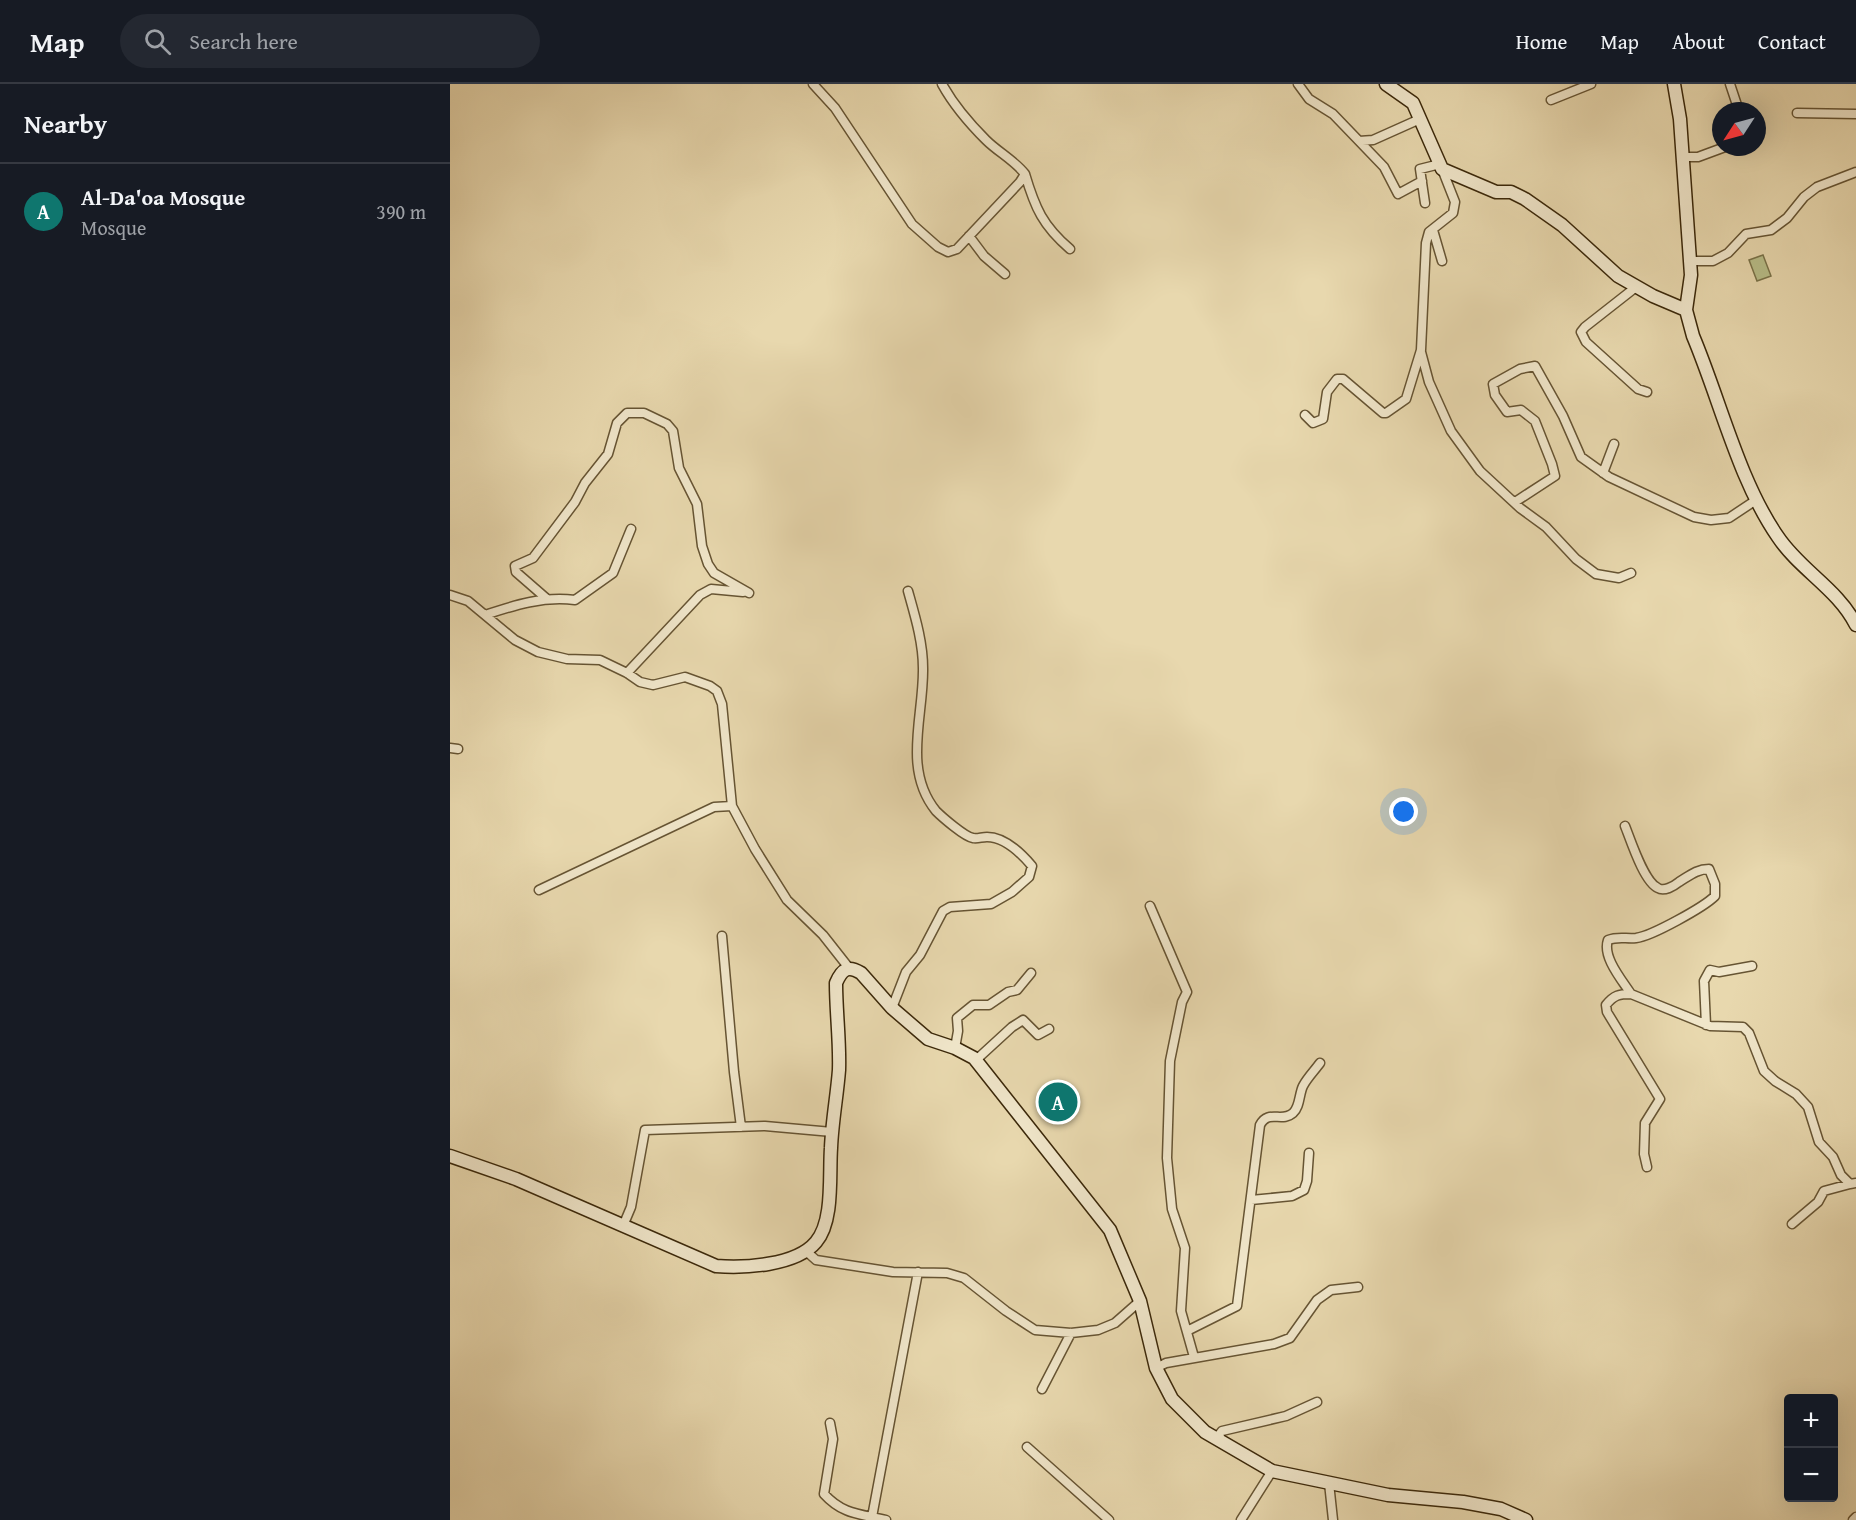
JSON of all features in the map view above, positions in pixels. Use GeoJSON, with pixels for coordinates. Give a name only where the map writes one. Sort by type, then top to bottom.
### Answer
{"type":"FeatureCollection","features":[{"type":"Feature","properties":{"kind":"street"},"geometry":{"type":"LineString","coordinates":[[813,84],[835,108],[912,224],[938,247],[948,252],[957,249],[1026,174]]}},
{"type":"Feature","properties":{"kind":"street"},"geometry":{"type":"LineString","coordinates":[[942,84],[951,101],[987,141],[1019,165],[1026,174],[1032,200],[1052,233],[1070,249]]}},
{"type":"Feature","properties":{"kind":"street"},"geometry":{"type":"LineString","coordinates":[[1298,84],[1309,99],[1332,114],[1384,167],[1398,194],[1422,181]]}},
{"type":"Feature","properties":{"kind":"street"},"geometry":{"type":"LineString","coordinates":[[1551,100],[1591,84]]}},
{"type":"Feature","properties":{"kind":"street"},"geometry":{"type":"LineString","coordinates":[[1674,84],[1683,157],[1691,275],[1686,310],[1693,336],[1756,501],[1778,537],[1839,600],[1856,625]]}},
{"type":"Feature","properties":{"kind":"street"},"geometry":{"type":"LineString","coordinates":[[1730,84],[1736,102]]}},
{"type":"Feature","properties":{"kind":"street"},"geometry":{"type":"LineString","coordinates":[[1305,415],[1313,423],[1323,418],[1327,392],[1337,379],[1343,379],[1386,413],[1406,399],[1421,350],[1426,243],[1429,232],[1453,213],[1455,202],[1413,103],[1393,86]]}},
{"type":"Feature","properties":{"kind":"street"},"geometry":{"type":"LineString","coordinates":[[1797,113],[1856,114]]}},
{"type":"Feature","properties":{"kind":"street"},"geometry":{"type":"LineString","coordinates":[[1359,141],[1373,140],[1420,119]]}},
{"type":"Feature","properties":{"kind":"street"},"geometry":{"type":"LineString","coordinates":[[1683,157],[1698,157],[1712,152]]}},
{"type":"Feature","properties":{"kind":"street"},"geometry":{"type":"LineString","coordinates":[[1425,203],[1420,169],[1441,166],[1496,192],[1511,192],[1562,225],[1602,264],[1636,287],[1686,310]]}},
{"type":"Feature","properties":{"kind":"street"},"geometry":{"type":"LineString","coordinates":[[1690,261],[1713,261],[1728,253],[1746,234],[1772,230],[1817,187],[1856,172]]}},
{"type":"Feature","properties":{"kind":"street"},"geometry":{"type":"LineString","coordinates":[[1433,230],[1443,261]]}},
{"type":"Feature","properties":{"kind":"street"},"geometry":{"type":"LineString","coordinates":[[969,236],[984,256],[1005,274]]}},
{"type":"Feature","properties":{"kind":"street"},"geometry":{"type":"LineString","coordinates":[[1636,287],[1581,332],[1586,342],[1638,389],[1647,392]]}},
{"type":"Feature","properties":{"kind":"street"},"geometry":{"type":"LineString","coordinates":[[1421,350],[1429,382],[1451,431],[1480,471],[1520,508],[1546,527],[1576,559],[1596,574],[1619,578],[1631,573]]}},
{"type":"Feature","properties":{"kind":"street"},"geometry":{"type":"LineString","coordinates":[[1515,502],[1555,476],[1535,422],[1521,410],[1507,412],[1495,394],[1493,384],[1520,369],[1535,366],[1573,435],[1581,457],[1603,473],[1694,517],[1711,520],[1729,518],[1756,501]]}},
{"type":"Feature","properties":{"kind":"street"},"geometry":{"type":"LineString","coordinates":[[547,598],[516,572],[515,566],[532,558],[576,502],[585,483],[608,454],[617,423],[627,413],[644,413],[668,424],[673,431],[679,468],[697,504],[702,546],[708,564],[714,573],[749,593],[711,588],[700,595],[627,673]]}},
{"type":"Feature","properties":{"kind":"street"},"geometry":{"type":"LineString","coordinates":[[1603,473],[1614,444]]}},
{"type":"Feature","properties":{"kind":"street"},"geometry":{"type":"LineString","coordinates":[[484,615],[547,598],[575,600],[613,573],[631,529]]}},
{"type":"Feature","properties":{"kind":"street"},"geometry":{"type":"LineString","coordinates":[[892,1008],[906,972],[920,955],[943,911],[950,907],[992,904],[1029,878],[1032,866],[1003,841],[989,837],[972,838],[960,830],[937,812],[923,789],[917,763],[923,668],[918,631],[908,591]]}},
{"type":"Feature","properties":{"kind":"street"},"geometry":{"type":"LineString","coordinates":[[450,595],[468,601],[515,640],[538,652],[567,659],[600,660],[640,682],[653,685],[685,677],[717,691],[722,704],[732,806],[755,849],[787,900],[823,935],[849,968],[861,973],[892,1008],[928,1039],[955,1048],[976,1060],[1110,1230],[1140,1301],[1156,1368],[1172,1399],[1205,1432],[1272,1471],[1388,1495],[1462,1502],[1501,1509],[1526,1520]]}},
{"type":"Feature","properties":{"kind":"street"},"geometry":{"type":"LineString","coordinates":[[539,890],[714,807],[732,806]]}},
{"type":"Feature","properties":{"kind":"street"},"geometry":{"type":"LineString","coordinates":[[1624,826],[1648,880],[1656,888],[1663,890],[1675,885],[1700,869],[1709,869],[1715,884],[1715,896],[1708,903],[1637,938],[1618,937],[1608,940],[1606,946],[1610,960],[1631,993]]}},
{"type":"Feature","properties":{"kind":"street"},"geometry":{"type":"LineString","coordinates":[[1150,906],[1187,992],[1182,1002],[1170,1061],[1167,1158],[1172,1209],[1185,1248],[1181,1311],[1194,1357]]}},
{"type":"Feature","properties":{"kind":"street"},"geometry":{"type":"LineString","coordinates":[[722,936],[741,1127]]}},
{"type":"Feature","properties":{"kind":"street"},"geometry":{"type":"LineString","coordinates":[[1706,1025],[1704,981],[1710,970],[1719,972],[1752,966]]}},
{"type":"Feature","properties":{"kind":"street"},"geometry":{"type":"LineString","coordinates":[[450,1156],[516,1179],[716,1266],[736,1268],[792,1258],[806,1251],[816,1242],[826,1220],[839,1069],[837,983],[840,973],[849,968]]}},
{"type":"Feature","properties":{"kind":"street"},"geometry":{"type":"LineString","coordinates":[[955,1048],[957,1018],[973,1005],[989,1005],[1008,992],[1017,990],[1031,974]]}},
{"type":"Feature","properties":{"kind":"street"},"geometry":{"type":"LineString","coordinates":[[1647,1167],[1644,1155],[1646,1122],[1660,1099],[1607,1012],[1606,1005],[1617,994],[1631,993],[1706,1025],[1743,1027],[1749,1033],[1764,1071],[1796,1094],[1808,1107],[1820,1142],[1833,1157],[1841,1175],[1853,1183]]}},
{"type":"Feature","properties":{"kind":"street"},"geometry":{"type":"LineString","coordinates":[[976,1060],[1023,1020],[1038,1035],[1049,1029]]}},
{"type":"Feature","properties":{"kind":"street"},"geometry":{"type":"LineString","coordinates":[[1187,1331],[1237,1306],[1260,1125],[1268,1116],[1284,1117],[1293,1114],[1303,1086],[1320,1063]]}},
{"type":"Feature","properties":{"kind":"street"},"geometry":{"type":"LineString","coordinates":[[623,1226],[631,1207],[645,1130],[765,1126],[832,1132]]}},
{"type":"Feature","properties":{"kind":"street"},"geometry":{"type":"LineString","coordinates":[[1251,1200],[1292,1196],[1304,1190],[1309,1153]]}},
{"type":"Feature","properties":{"kind":"street"},"geometry":{"type":"LineString","coordinates":[[1792,1224],[1818,1202],[1824,1191],[1853,1183]]}},
{"type":"Feature","properties":{"kind":"street"},"geometry":{"type":"LineString","coordinates":[[806,1251],[816,1260],[893,1272],[947,1273],[964,1278],[1006,1311],[1035,1330],[1071,1334],[1098,1330],[1115,1323],[1140,1301]]}},
{"type":"Feature","properties":{"kind":"street"},"geometry":{"type":"LineString","coordinates":[[872,1517],[918,1272]]}},
{"type":"Feature","properties":{"kind":"street"},"geometry":{"type":"LineString","coordinates":[[1156,1368],[1166,1363],[1274,1344],[1290,1338],[1317,1300],[1331,1290],[1358,1287]]}},
{"type":"Feature","properties":{"kind":"street"},"geometry":{"type":"LineString","coordinates":[[1042,1389],[1071,1334]]}},
{"type":"Feature","properties":{"kind":"street"},"geometry":{"type":"LineString","coordinates":[[1216,1439],[1222,1431],[1286,1416],[1317,1402]]}},
{"type":"Feature","properties":{"kind":"street"},"geometry":{"type":"LineString","coordinates":[[830,1424],[832,1439],[824,1494],[854,1517],[886,1520]]}},
{"type":"Feature","properties":{"kind":"street"},"geometry":{"type":"LineString","coordinates":[[1027,1448],[1109,1520]]}},
{"type":"Feature","properties":{"kind":"street"},"geometry":{"type":"LineString","coordinates":[[1241,1520],[1272,1471]]}},
{"type":"Feature","properties":{"kind":"street"},"geometry":{"type":"LineString","coordinates":[[1329,1483],[1333,1520]]}},
{"type":"Feature","properties":{"kind":"green space"},"geometry":{"type":"Polygon","coordinates":[[[1763,255],[1771,276],[1757,281],[1749,260],[1763,255]]]}},
{"type":"Feature","properties":{"kind":"place","name":"Al-Da'oa Mosque"},"geometry":{"type":"Point","coordinates":[1058,1102]}}]}
